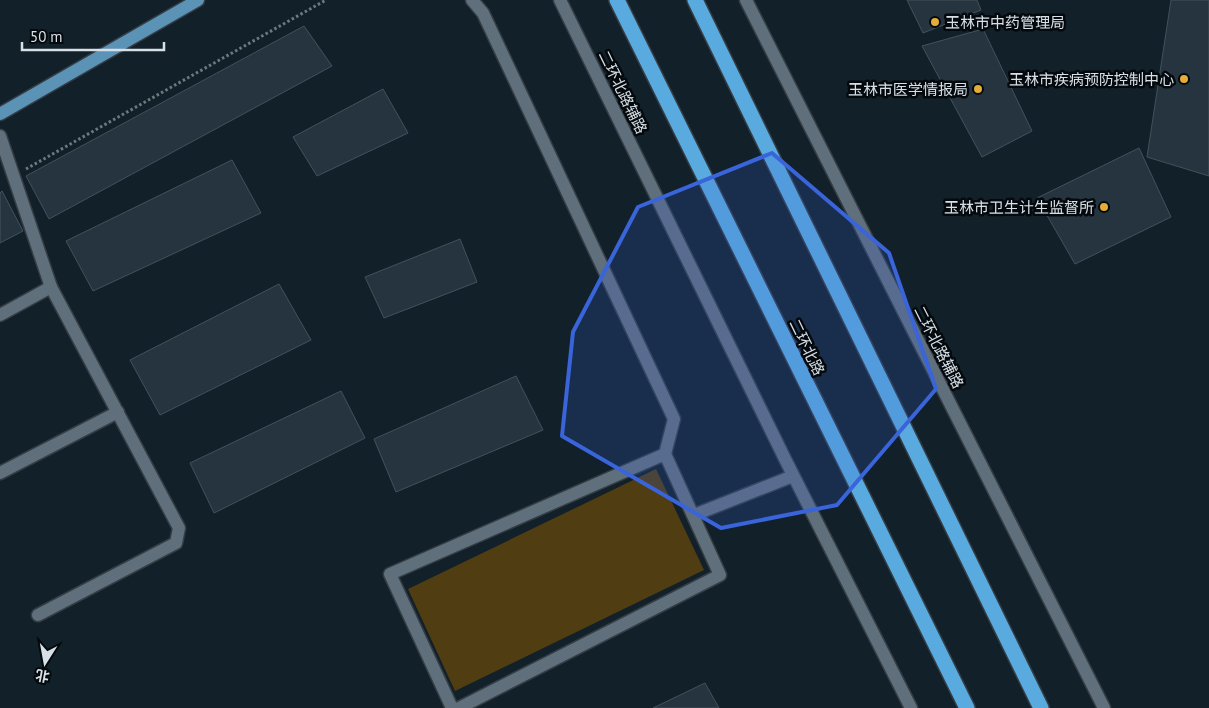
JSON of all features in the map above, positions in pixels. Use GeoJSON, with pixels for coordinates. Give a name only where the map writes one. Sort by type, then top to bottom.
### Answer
{"type":"FeatureCollection","features":[{"type":"Feature","properties":{"kind":"highway","name":"二环北路"},"geometry":{"type":"LineString","coordinates":[[617,0],[967,708]]}},
{"type":"Feature","properties":{"kind":"highway"},"geometry":{"type":"LineString","coordinates":[[694,0],[1042,708]]}},
{"type":"Feature","properties":{"kind":"main road"},"geometry":{"type":"LineString","coordinates":[[0,114],[198,0]]}},
{"type":"Feature","properties":{"kind":"street"},"geometry":{"type":"LineString","coordinates":[[459,708],[720,575],[665,454],[674,419],[483,13],[472,0]]}},
{"type":"Feature","properties":{"kind":"street","name":"二环北路辅路"},"geometry":{"type":"LineString","coordinates":[[560,0],[793,476],[912,708]]}},
{"type":"Feature","properties":{"kind":"street","name":"二环北路辅路"},"geometry":{"type":"LineString","coordinates":[[746,0],[1104,708]]}},
{"type":"Feature","properties":{"kind":"street"},"geometry":{"type":"LineString","coordinates":[[0,136],[51,287],[179,528],[176,543],[38,615]]}},
{"type":"Feature","properties":{"kind":"street"},"geometry":{"type":"LineString","coordinates":[[0,315],[51,287]]}},
{"type":"Feature","properties":{"kind":"street"},"geometry":{"type":"LineString","coordinates":[[0,473],[118,412]]}},
{"type":"Feature","properties":{"kind":"street"},"geometry":{"type":"LineString","coordinates":[[452,708],[390,574],[665,454]]}},
{"type":"Feature","properties":{"kind":"street"},"geometry":{"type":"LineString","coordinates":[[694,515],[793,476]]}},
{"type":"Feature","properties":{"kind":"path"},"geometry":{"type":"LineString","coordinates":[[14,176],[326,0]]}},
{"type":"Feature","properties":{"kind":"highlighted area"},"geometry":{"type":"Polygon","coordinates":[[[772,153],[889,253],[936,389],[837,505],[721,528],[562,436],[573,332],[638,207],[772,153]]]}},
{"type":"Feature","properties":{"kind":"shaded area"},"geometry":{"type":"Polygon","coordinates":[[[656,469],[704,570],[455,691],[408,589],[656,469]]]}},
{"type":"Feature","properties":{"kind":"building","name":"玉林市中药管理局"},"geometry":{"type":"Polygon","coordinates":[[[907,0],[977,0],[981,10],[923,33],[907,0]]]}},
{"type":"Feature","properties":{"kind":"building","name":"玉林市疾病预防控制中心"},"geometry":{"type":"Polygon","coordinates":[[[1171,0],[1209,0],[1209,176],[1147,157],[1171,0]]]}},
{"type":"Feature","properties":{"kind":"building"},"geometry":{"type":"Polygon","coordinates":[[[304,26],[332,66],[49,219],[26,176],[304,26]]]}},
{"type":"Feature","properties":{"kind":"building","name":"玉林市医学情报局"},"geometry":{"type":"Polygon","coordinates":[[[983,29],[1032,131],[982,157],[922,46],[983,29]]]}},
{"type":"Feature","properties":{"kind":"building"},"geometry":{"type":"Polygon","coordinates":[[[383,89],[408,133],[317,176],[293,137],[383,89]]]}},
{"type":"Feature","properties":{"kind":"building","name":"玉林市卫生计生监督所"},"geometry":{"type":"Polygon","coordinates":[[[1139,148],[1171,217],[1075,264],[1037,198],[1139,148]]]}},
{"type":"Feature","properties":{"kind":"building"},"geometry":{"type":"Polygon","coordinates":[[[232,160],[261,213],[93,291],[66,241],[232,160]]]}},
{"type":"Feature","properties":{"kind":"building"},"geometry":{"type":"Polygon","coordinates":[[[2,191],[23,231],[0,243],[0,193],[2,191]]]}},
{"type":"Feature","properties":{"kind":"building"},"geometry":{"type":"Polygon","coordinates":[[[460,239],[477,282],[384,318],[365,277],[460,239]]]}},
{"type":"Feature","properties":{"kind":"building"},"geometry":{"type":"Polygon","coordinates":[[[279,284],[311,340],[160,415],[130,360],[279,284]]]}},
{"type":"Feature","properties":{"kind":"building"},"geometry":{"type":"Polygon","coordinates":[[[516,376],[543,430],[396,492],[374,439],[516,376]]]}},
{"type":"Feature","properties":{"kind":"building"},"geometry":{"type":"Polygon","coordinates":[[[341,391],[365,438],[214,513],[190,463],[341,391]]]}},
{"type":"Feature","properties":{"kind":"building"},"geometry":{"type":"Polygon","coordinates":[[[705,683],[719,708],[653,708],[705,683]]]}},
{"type":"Feature","properties":{"kind":"place","name":"玉林市中药管理局"},"geometry":{"type":"Point","coordinates":[935,22]}},
{"type":"Feature","properties":{"kind":"place","name":"玉林市疾病预防控制中心"},"geometry":{"type":"Point","coordinates":[1184,79]}},
{"type":"Feature","properties":{"kind":"place","name":"玉林市医学情报局"},"geometry":{"type":"Point","coordinates":[978,89]}},
{"type":"Feature","properties":{"kind":"place","name":"玉林市卫生计生监督所"},"geometry":{"type":"Point","coordinates":[1104,207]}}]}
